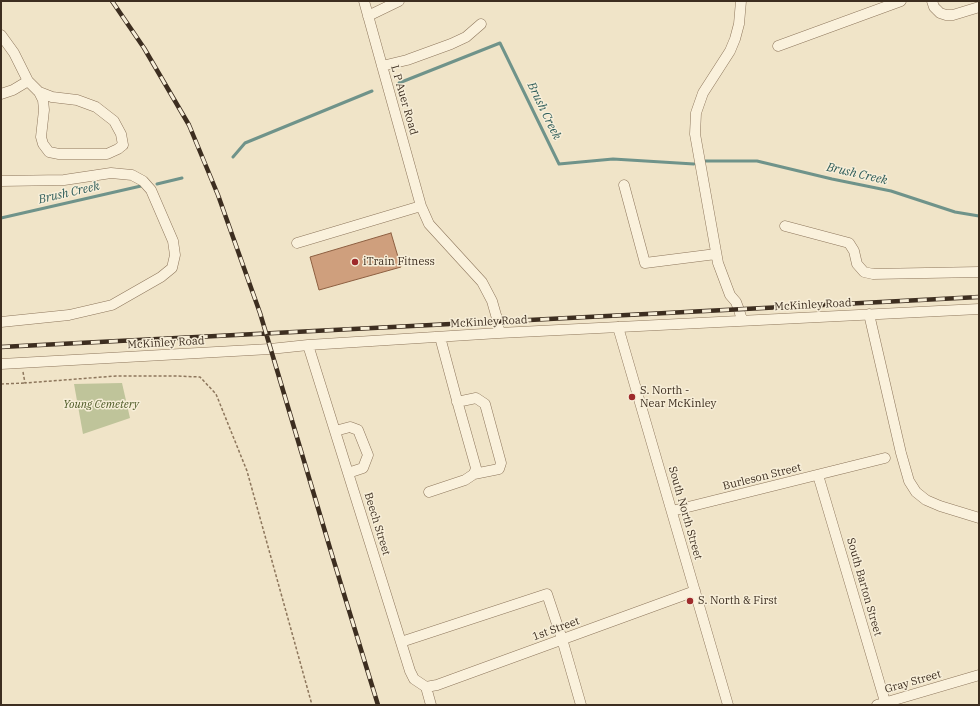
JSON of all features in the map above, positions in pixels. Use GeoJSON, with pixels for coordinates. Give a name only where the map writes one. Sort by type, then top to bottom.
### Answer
{"type":"FeatureCollection","features":[{"type":"Feature","properties":{"kind":"street","name":"L P Auer Road"},"geometry":{"type":"LineString","coordinates":[[364,1],[421,206],[429,224],[482,282],[492,301],[498,322],[499,333]]}},
{"type":"Feature","properties":{"kind":"street"},"geometry":{"type":"LineString","coordinates":[[368,16],[398,1]]}},
{"type":"Feature","properties":{"kind":"street"},"geometry":{"type":"LineString","coordinates":[[741,1],[739,24],[735,39],[730,51],[703,93],[696,113],[695,134],[716,254],[721,273],[730,295],[736,302],[742,320]]}},
{"type":"Feature","properties":{"kind":"street"},"geometry":{"type":"LineString","coordinates":[[778,46],[901,1]]}},
{"type":"Feature","properties":{"kind":"street"},"geometry":{"type":"LineString","coordinates":[[932,1],[934,7],[940,13],[946,15],[953,15],[979,7]]}},
{"type":"Feature","properties":{"kind":"street"},"geometry":{"type":"LineString","coordinates":[[382,66],[407,60],[451,44],[466,37],[481,24]]}},
{"type":"Feature","properties":{"kind":"street"},"geometry":{"type":"LineString","coordinates":[[1,35],[14,53],[28,81],[39,92],[43,100],[44,110],[41,137],[43,144],[49,152],[59,154],[107,154],[123,145],[121,134],[114,121],[96,107],[77,100],[52,97],[39,92]]}},
{"type":"Feature","properties":{"kind":"street"},"geometry":{"type":"LineString","coordinates":[[1,94],[13,90],[28,81]]}},
{"type":"Feature","properties":{"kind":"street"},"geometry":{"type":"LineString","coordinates":[[1,181],[25,182],[64,180],[110,173],[132,175],[143,181],[151,190],[173,241],[175,255],[172,268],[167,272],[112,305],[69,315],[1,322]]}},
{"type":"Feature","properties":{"kind":"street"},"geometry":{"type":"LineString","coordinates":[[624,185],[645,263],[716,254]]}},
{"type":"Feature","properties":{"kind":"street"},"geometry":{"type":"LineString","coordinates":[[297,243],[421,206]]}},
{"type":"Feature","properties":{"kind":"street"},"geometry":{"type":"LineString","coordinates":[[785,226],[849,244],[854,251],[857,264],[864,272],[873,274],[979,272]]}},
{"type":"Feature","properties":{"kind":"street","name":"McKinley Road"},"geometry":{"type":"LineString","coordinates":[[1,364],[270,349],[308,345],[499,333],[979,309]]}},
{"type":"Feature","properties":{"kind":"street"},"geometry":{"type":"LineString","coordinates":[[869,314],[901,453],[909,481],[916,492],[926,500],[979,518]]}},
{"type":"Feature","properties":{"kind":"street","name":"South North Street"},"geometry":{"type":"LineString","coordinates":[[618,327],[728,705]]}},
{"type":"Feature","properties":{"kind":"street"},"geometry":{"type":"LineString","coordinates":[[440,337],[476,468],[474,474]]}},
{"type":"Feature","properties":{"kind":"street","name":"Beech Street"},"geometry":{"type":"LineString","coordinates":[[308,345],[401,642],[414,679],[426,687]]}},
{"type":"Feature","properties":{"kind":"street"},"geometry":{"type":"LineString","coordinates":[[429,492],[466,480],[474,474],[499,469],[501,463],[484,404],[476,398],[457,402]]}},
{"type":"Feature","properties":{"kind":"street"},"geometry":{"type":"LineString","coordinates":[[335,431],[350,427],[358,430],[368,455],[362,468],[348,473]]}},
{"type":"Feature","properties":{"kind":"street","name":"Burleson Street"},"geometry":{"type":"LineString","coordinates":[[672,511],[885,458]]}},
{"type":"Feature","properties":{"kind":"street","name":"South Barton Street"},"geometry":{"type":"LineString","coordinates":[[818,475],[882,704]]}},
{"type":"Feature","properties":{"kind":"street","name":"1st Street"},"geometry":{"type":"LineString","coordinates":[[426,687],[437,686],[695,591]]}},
{"type":"Feature","properties":{"kind":"street"},"geometry":{"type":"LineString","coordinates":[[401,642],[547,594],[581,705]]}},
{"type":"Feature","properties":{"kind":"street","name":"Gray Street"},"geometry":{"type":"LineString","coordinates":[[882,704],[979,675]]}},
{"type":"Feature","properties":{"kind":"street"},"geometry":{"type":"LineString","coordinates":[[426,687],[431,705]]}},
{"type":"Feature","properties":{"kind":"path"},"geometry":{"type":"LineString","coordinates":[[22,363],[25,383]]}},
{"type":"Feature","properties":{"kind":"path"},"geometry":{"type":"LineString","coordinates":[[1,384],[116,376],[176,376],[200,378],[216,394],[247,471],[312,705]]}},
{"type":"Feature","properties":{"kind":"green space","name":"Young Cemetery"},"geometry":{"type":"Polygon","coordinates":[[[122,383],[130,418],[83,434],[74,384],[122,383]]]}},
{"type":"Feature","properties":{"kind":"building","name":"iTrain Fitness"},"geometry":{"type":"Polygon","coordinates":[[[391,233],[401,267],[319,290],[310,257],[391,233]]]}},
{"type":"Feature","properties":{"kind":"waterway","name":"Brush Creek"},"geometry":{"type":"LineString","coordinates":[[399,83],[500,43],[559,164],[613,159],[694,164]]}},
{"type":"Feature","properties":{"kind":"waterway","name":"Brush Creek"},"geometry":{"type":"LineString","coordinates":[[233,157],[245,143],[372,91]]}},
{"type":"Feature","properties":{"kind":"waterway","name":"Brush Creek"},"geometry":{"type":"LineString","coordinates":[[705,161],[757,161],[891,191],[955,212],[979,216]]}},
{"type":"Feature","properties":{"kind":"waterway","name":"Brush Creek"},"geometry":{"type":"LineString","coordinates":[[157,184],[182,178]]}},
{"type":"Feature","properties":{"kind":"waterway","name":"Brush Creek"},"geometry":{"type":"LineString","coordinates":[[1,218],[141,186]]}},
{"type":"Feature","properties":{"kind":"railway"},"geometry":{"type":"LineString","coordinates":[[112,1],[144,48],[189,125],[218,195],[260,313],[378,705]]}},
{"type":"Feature","properties":{"kind":"railway"},"geometry":{"type":"LineString","coordinates":[[1,347],[979,297]]}},
{"type":"Feature","properties":{"kind":"place","name":"iTrain Fitness"},"geometry":{"type":"Point","coordinates":[355,262]}},
{"type":"Feature","properties":{"kind":"place","name":"S. North - Near McKinley"},"geometry":{"type":"Point","coordinates":[632,397]}},
{"type":"Feature","properties":{"kind":"place","name":"S. North & First"},"geometry":{"type":"Point","coordinates":[690,601]}}]}
